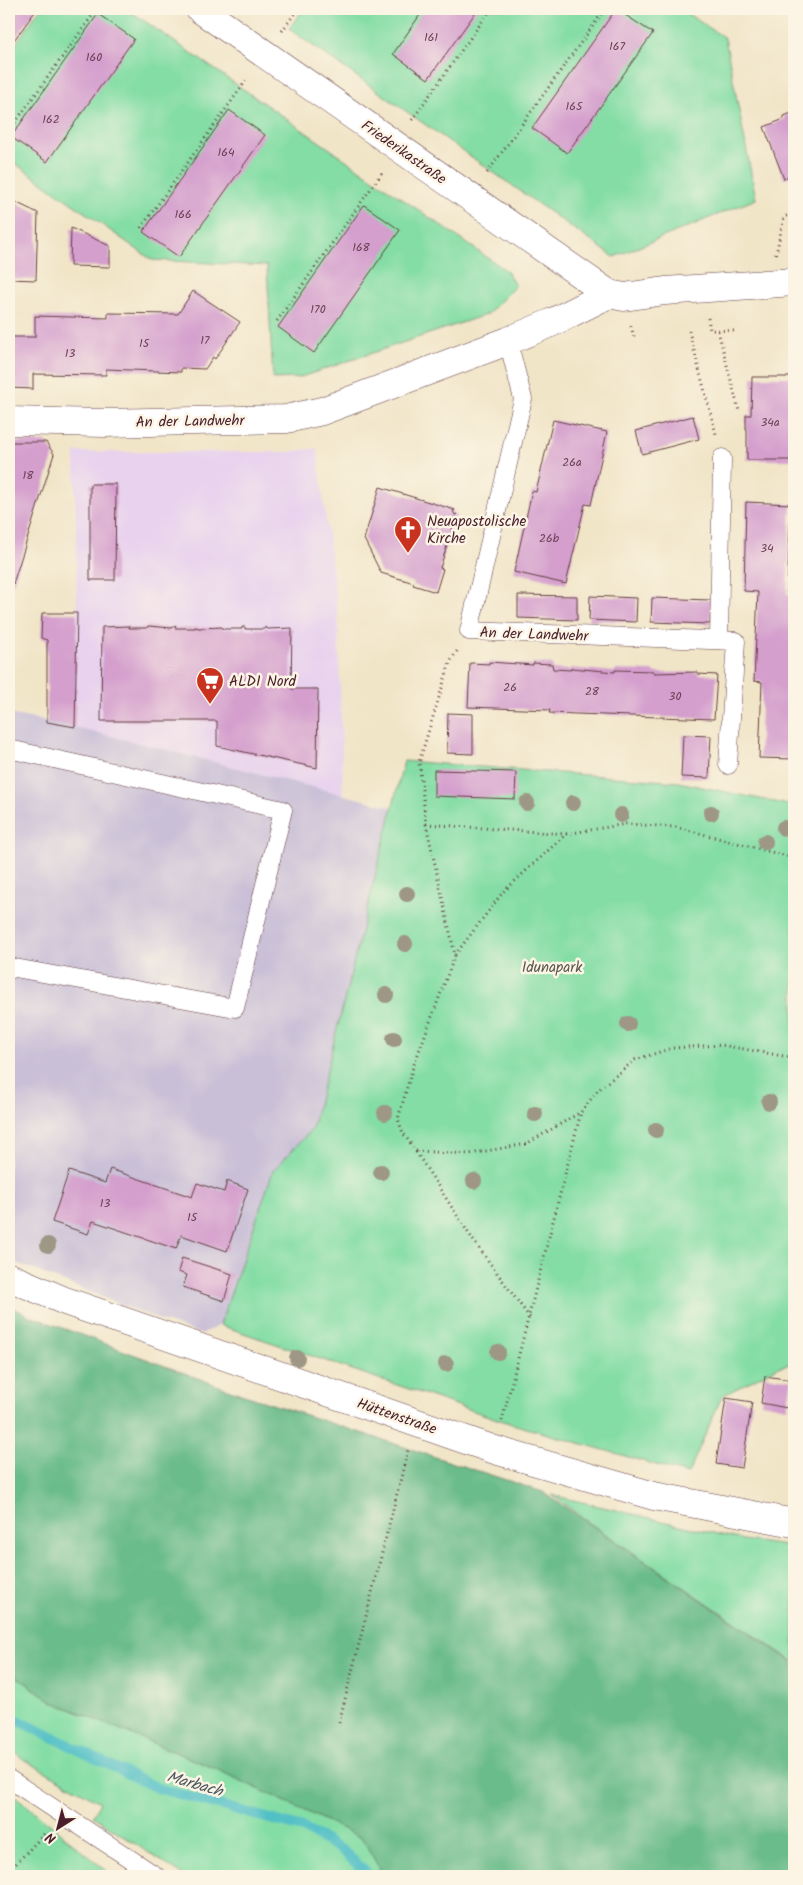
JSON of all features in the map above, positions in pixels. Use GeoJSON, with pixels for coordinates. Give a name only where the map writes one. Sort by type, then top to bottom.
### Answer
{"type":"FeatureCollection","features":[{"type":"Feature","properties":{"kind":"street","name":"Friederikastraße"},"geometry":{"type":"LineString","coordinates":[[200,9],[609,294]]}},
{"type":"Feature","properties":{"kind":"street","name":"An der Landwehr"},"geometry":{"type":"LineString","coordinates":[[9,421],[105,423],[286,419],[322,411],[508,341],[609,294],[624,297],[664,291],[786,282]]}},
{"type":"Feature","properties":{"kind":"street","name":"Hüttenstraße"},"geometry":{"type":"LineString","coordinates":[[9,1277],[65,1301],[495,1450],[654,1496],[794,1523]]}},
{"type":"Feature","properties":{"kind":"lane","name":"An der Landwehr"},"geometry":{"type":"LineString","coordinates":[[508,341],[523,399],[469,632],[736,641],[728,765]]}},
{"type":"Feature","properties":{"kind":"lane"},"geometry":{"type":"LineString","coordinates":[[718,640],[722,458]]}},
{"type":"Feature","properties":{"kind":"lane"},"geometry":{"type":"LineString","coordinates":[[9,749],[283,810],[235,1008],[15,968],[9,970]]}},
{"type":"Feature","properties":{"kind":"lane"},"geometry":{"type":"LineString","coordinates":[[9,1779],[156,1876]]}},
{"type":"Feature","properties":{"kind":"path"},"geometry":{"type":"LineString","coordinates":[[9,131],[97,9]]}},
{"type":"Feature","properties":{"kind":"path"},"geometry":{"type":"LineString","coordinates":[[277,321],[400,148],[412,120],[491,9]]}},
{"type":"Feature","properties":{"kind":"path"},"geometry":{"type":"LineString","coordinates":[[470,198],[605,9]]}},
{"type":"Feature","properties":{"kind":"path"},"geometry":{"type":"LineString","coordinates":[[142,228],[265,54]]}},
{"type":"Feature","properties":{"kind":"path"},"geometry":{"type":"LineString","coordinates":[[786,282],[775,261],[784,217],[794,213]]}},
{"type":"Feature","properties":{"kind":"path"},"geometry":{"type":"LineString","coordinates":[[710,330],[737,331]]}},
{"type":"Feature","properties":{"kind":"path"},"geometry":{"type":"LineString","coordinates":[[689,331],[722,458]]}},
{"type":"Feature","properties":{"kind":"path"},"geometry":{"type":"LineString","coordinates":[[718,331],[739,411]]}},
{"type":"Feature","properties":{"kind":"path"},"geometry":{"type":"LineString","coordinates":[[454,955],[426,824],[419,762],[450,662],[469,632]]}},
{"type":"Feature","properties":{"kind":"path"},"geometry":{"type":"LineString","coordinates":[[426,824],[566,834],[626,824],[676,827],[794,858]]}},
{"type":"Feature","properties":{"kind":"path"},"geometry":{"type":"LineString","coordinates":[[530,1318],[473,1240],[404,1134],[398,1119],[412,1070],[454,955],[503,892],[566,834]]}},
{"type":"Feature","properties":{"kind":"path"},"geometry":{"type":"LineString","coordinates":[[416,1151],[469,1154],[526,1144],[581,1112],[598,1090],[635,1060],[672,1048],[721,1045],[794,1058]]}},
{"type":"Feature","properties":{"kind":"path"},"geometry":{"type":"LineString","coordinates":[[495,1450],[581,1112]]}},
{"type":"Feature","properties":{"kind":"path"},"geometry":{"type":"LineString","coordinates":[[339,1723],[415,1422]]}},
{"type":"Feature","properties":{"kind":"path"},"geometry":{"type":"LineString","coordinates":[[9,1871],[34,1845]]}},
{"type":"Feature","properties":{"kind":"shaded area"},"geometry":{"type":"Polygon","coordinates":[[[317,448],[338,615],[343,795],[75,727],[77,613],[75,452],[289,452],[317,448]]]}},
{"type":"Feature","properties":{"kind":"shaded area"},"geometry":{"type":"Polygon","coordinates":[[[9,714],[75,727],[392,807],[312,1130],[273,1171],[220,1325],[201,1334],[162,1321],[9,1260],[9,714]]]}},
{"type":"Feature","properties":{"kind":"green space"},"geometry":{"type":"Polygon","coordinates":[[[40,9],[127,9],[507,271],[515,286],[488,314],[298,378],[273,379],[267,266],[152,260],[9,159],[9,53],[40,9]]]}},
{"type":"Feature","properties":{"kind":"green space"},"geometry":{"type":"Polygon","coordinates":[[[303,9],[680,9],[725,38],[756,199],[614,257],[289,29],[303,9]]]}},
{"type":"Feature","properties":{"kind":"green space","name":"Idunapark"},"geometry":{"type":"Polygon","coordinates":[[[404,761],[678,782],[794,806],[794,1363],[778,1367],[722,1396],[688,1474],[509,1423],[220,1325],[273,1171],[312,1129],[404,761]]]}},
{"type":"Feature","properties":{"kind":"green space"},"geometry":{"type":"Polygon","coordinates":[[[9,1306],[30,1316],[241,1394],[543,1492],[794,1663],[794,1876],[384,1876],[362,1838],[214,1768],[53,1702],[9,1671],[9,1306]]]}},
{"type":"Feature","properties":{"kind":"green space"},"geometry":{"type":"Polygon","coordinates":[[[552,1495],[743,1540],[794,1547],[794,1662],[591,1524],[552,1495]]]}},
{"type":"Feature","properties":{"kind":"green space"},"geometry":{"type":"Polygon","coordinates":[[[9,1671],[53,1702],[214,1768],[362,1838],[384,1876],[184,1876],[93,1816],[100,1802],[23,1759],[9,1747],[9,1671]]]}},
{"type":"Feature","properties":{"kind":"green space"},"geometry":{"type":"Polygon","coordinates":[[[9,1791],[113,1876],[9,1876],[9,1791]]]}},
{"type":"Feature","properties":{"kind":"building"},"geometry":{"type":"Polygon","coordinates":[[[9,9],[37,9],[9,47],[9,9]]]}},
{"type":"Feature","properties":{"kind":"building"},"geometry":{"type":"Polygon","coordinates":[[[424,9],[478,9],[428,79],[393,54],[424,9]]]}},
{"type":"Feature","properties":{"kind":"building"},"geometry":{"type":"Polygon","coordinates":[[[616,9],[653,33],[567,153],[532,128],[616,9]]]}},
{"type":"Feature","properties":{"kind":"building"},"geometry":{"type":"Polygon","coordinates":[[[98,14],[134,39],[47,162],[11,137],[98,14]]]}},
{"type":"Feature","properties":{"kind":"building"},"geometry":{"type":"Polygon","coordinates":[[[229,110],[265,135],[179,257],[143,232],[229,110]]]}},
{"type":"Feature","properties":{"kind":"building"},"geometry":{"type":"Polygon","coordinates":[[[794,112],[794,175],[784,179],[764,127],[784,119],[784,116],[794,112]]]}},
{"type":"Feature","properties":{"kind":"building"},"geometry":{"type":"Polygon","coordinates":[[[9,199],[38,213],[36,280],[9,279],[9,199]]]}},
{"type":"Feature","properties":{"kind":"building"},"geometry":{"type":"Polygon","coordinates":[[[364,205],[400,230],[314,353],[278,327],[364,205]]]}},
{"type":"Feature","properties":{"kind":"building"},"geometry":{"type":"Polygon","coordinates":[[[71,228],[110,246],[110,267],[70,266],[71,228]]]}},
{"type":"Feature","properties":{"kind":"building"},"geometry":{"type":"Polygon","coordinates":[[[193,291],[240,322],[215,359],[213,357],[205,369],[181,368],[181,372],[106,369],[106,375],[33,374],[33,389],[9,388],[9,337],[35,337],[35,316],[108,318],[108,313],[178,314],[193,291]]]}},
{"type":"Feature","properties":{"kind":"building"},"geometry":{"type":"Polygon","coordinates":[[[752,377],[794,377],[794,460],[747,460],[746,415],[751,415],[752,377]]]}},
{"type":"Feature","properties":{"kind":"building"},"geometry":{"type":"Polygon","coordinates":[[[693,416],[699,439],[642,454],[636,431],[693,416]]]}},
{"type":"Feature","properties":{"kind":"building"},"geometry":{"type":"Polygon","coordinates":[[[553,420],[607,432],[591,505],[585,504],[566,584],[514,572],[532,491],[536,492],[553,420]]]}},
{"type":"Feature","properties":{"kind":"building"},"geometry":{"type":"Polygon","coordinates":[[[9,442],[46,442],[54,454],[13,584],[9,583],[9,442]]]}},
{"type":"Feature","properties":{"kind":"building"},"geometry":{"type":"Polygon","coordinates":[[[90,484],[116,484],[115,580],[90,580],[90,484]]]}},
{"type":"Feature","properties":{"kind":"building","name":"Neuapostolische Kirche"},"geometry":{"type":"Polygon","coordinates":[[[380,487],[455,510],[453,511],[455,515],[457,514],[440,568],[443,569],[436,592],[381,573],[364,539],[380,487]]]}},
{"type":"Feature","properties":{"kind":"building"},"geometry":{"type":"Polygon","coordinates":[[[746,502],[791,504],[787,594],[794,594],[794,759],[759,758],[762,682],[754,681],[758,592],[744,591],[746,502]]]}},
{"type":"Feature","properties":{"kind":"building"},"geometry":{"type":"Polygon","coordinates":[[[518,595],[577,596],[577,620],[518,618],[518,595]]]}},
{"type":"Feature","properties":{"kind":"building"},"geometry":{"type":"Polygon","coordinates":[[[590,596],[637,598],[636,622],[589,620],[590,596]]]}},
{"type":"Feature","properties":{"kind":"building"},"geometry":{"type":"Polygon","coordinates":[[[652,598],[711,600],[710,624],[651,622],[652,598]]]}},
{"type":"Feature","properties":{"kind":"building"},"geometry":{"type":"Polygon","coordinates":[[[42,613],[77,613],[75,727],[47,722],[47,640],[41,638],[42,613]]]}},
{"type":"Feature","properties":{"kind":"building","name":"ALDI Nord"},"geometry":{"type":"Polygon","coordinates":[[[129,626],[129,628],[147,628],[148,626],[172,628],[176,626],[175,628],[292,628],[291,689],[318,689],[317,768],[217,746],[217,721],[101,721],[102,627],[129,626]]]}},
{"type":"Feature","properties":{"kind":"building"},"geometry":{"type":"Polygon","coordinates":[[[489,662],[533,665],[533,663],[552,664],[553,669],[571,670],[571,668],[615,672],[615,670],[654,671],[654,673],[698,672],[698,674],[717,675],[714,719],[549,713],[550,710],[468,707],[470,663],[489,664],[489,662]]]}},
{"type":"Feature","properties":{"kind":"building"},"geometry":{"type":"Polygon","coordinates":[[[448,713],[473,714],[473,754],[447,753],[448,713]]]}},
{"type":"Feature","properties":{"kind":"building"},"geometry":{"type":"Polygon","coordinates":[[[683,735],[711,736],[709,778],[681,777],[683,735]]]}},
{"type":"Feature","properties":{"kind":"building"},"geometry":{"type":"Polygon","coordinates":[[[434,770],[516,772],[515,799],[434,796],[434,770]]]}},
{"type":"Feature","properties":{"kind":"building"},"geometry":{"type":"Polygon","coordinates":[[[110,1169],[192,1197],[197,1183],[224,1192],[227,1181],[248,1189],[227,1251],[181,1235],[176,1249],[93,1221],[88,1234],[52,1222],[69,1171],[105,1183],[110,1169]]]}},
{"type":"Feature","properties":{"kind":"building"},"geometry":{"type":"Polygon","coordinates":[[[182,1258],[232,1274],[224,1301],[183,1287],[187,1275],[178,1272],[182,1258]]]}},
{"type":"Feature","properties":{"kind":"building"},"geometry":{"type":"Polygon","coordinates":[[[765,1376],[792,1380],[787,1408],[761,1403],[765,1376]]]}},
{"type":"Feature","properties":{"kind":"building"},"geometry":{"type":"Polygon","coordinates":[[[726,1398],[752,1402],[742,1468],[716,1464],[726,1398]]]}},
{"type":"Feature","properties":{"kind":"waterway","name":"Marbach"},"geometry":{"type":"LineString","coordinates":[[9,1716],[157,1788],[303,1828],[342,1850],[370,1876]]}},
{"type":"Feature","properties":{"kind":"place","name":"Neuapostolische Kirche"},"geometry":{"type":"Point","coordinates":[408,554]}},
{"type":"Feature","properties":{"kind":"place","name":"ALDI Nord"},"geometry":{"type":"Point","coordinates":[210,705]}}]}
